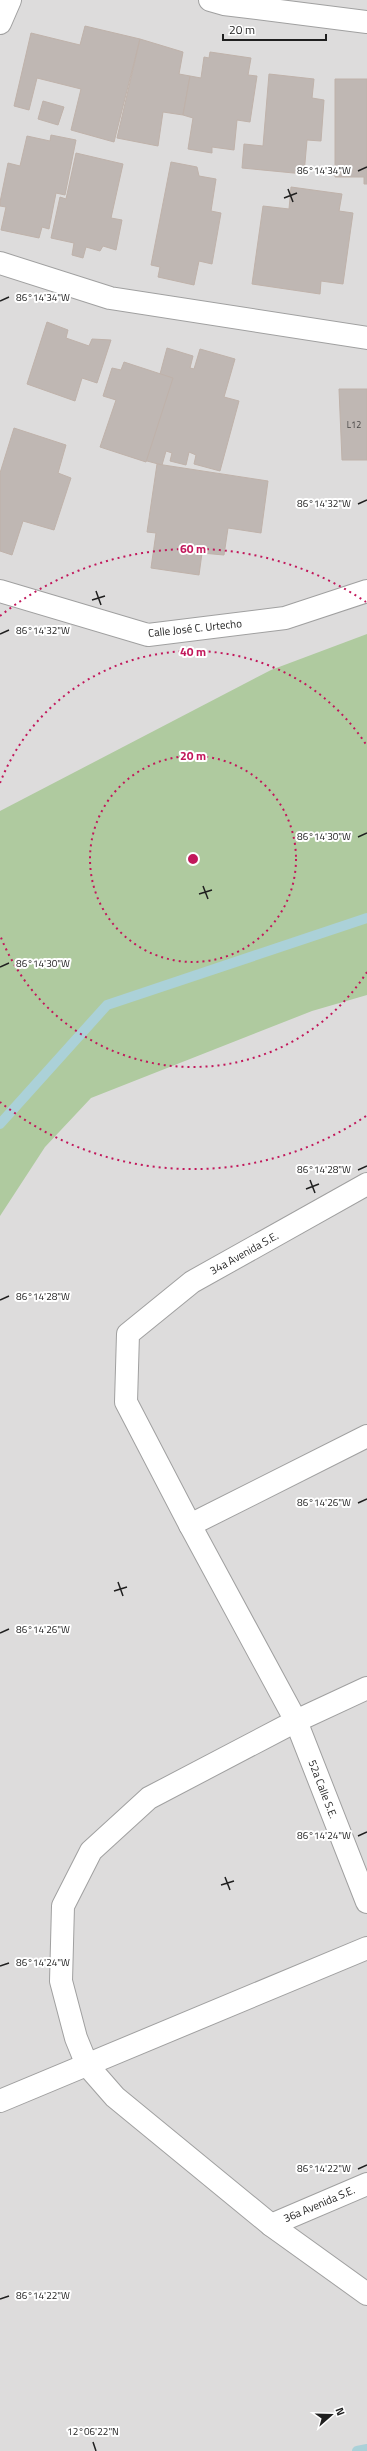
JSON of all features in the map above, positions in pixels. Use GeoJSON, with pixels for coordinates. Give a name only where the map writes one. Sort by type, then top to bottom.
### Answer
{"type":"FeatureCollection","features":[{"type":"Feature","properties":{"kind":"street"},"geometry":{"type":"LineString","coordinates":[[0,23],[10,0]]}},
{"type":"Feature","properties":{"kind":"street"},"geometry":{"type":"LineString","coordinates":[[210,0],[224,4],[367,22]]}},
{"type":"Feature","properties":{"kind":"street"},"geometry":{"type":"LineString","coordinates":[[0,263],[110,298],[367,338]]}},
{"type":"Feature","properties":{"kind":"street","name":"Calle José C. Urtecho"},"geometry":{"type":"LineString","coordinates":[[0,591],[148,635],[285,618],[367,591]]}},
{"type":"Feature","properties":{"kind":"street","name":"34a Avenida S.E."},"geometry":{"type":"LineString","coordinates":[[128,1334],[192,1282],[367,1184]]}},
{"type":"Feature","properties":{"kind":"street","name":"52a Calle S.E."},"geometry":{"type":"LineString","coordinates":[[128,1334],[126,1402],[190,1525],[296,1721],[367,1902]]}},
{"type":"Feature","properties":{"kind":"street"},"geometry":{"type":"LineString","coordinates":[[190,1525],[367,1436]]}},
{"type":"Feature","properties":{"kind":"street"},"geometry":{"type":"LineString","coordinates":[[367,1688],[296,1721],[149,1798],[91,1851],[63,1906],[61,1981],[76,2038],[88,2065],[115,2097],[271,2225],[367,2294]]}},
{"type":"Feature","properties":{"kind":"street"},"geometry":{"type":"LineString","coordinates":[[0,2101],[367,1948]]}},
{"type":"Feature","properties":{"kind":"street","name":"36a Avenida S.E."},"geometry":{"type":"LineString","coordinates":[[271,2225],[367,2184]]}},
{"type":"Feature","properties":{"kind":"shaded area"},"geometry":{"type":"Polygon","coordinates":[[[0,0],[367,0],[367,2451],[0,2451],[0,0]]]}},
{"type":"Feature","properties":{"kind":"green space"},"geometry":{"type":"Polygon","coordinates":[[[367,634],[367,995],[312,1011],[91,1098],[45,1147],[0,1216],[0,811],[271,670],[367,634]]]}},
{"type":"Feature","properties":{"kind":"building"},"geometry":{"type":"Polygon","coordinates":[[[85,26],[140,39],[114,142],[71,130],[81,89],[37,78],[29,110],[14,106],[31,33],[80,45],[85,26]]]}},
{"type":"Feature","properties":{"kind":"building"},"geometry":{"type":"Polygon","coordinates":[[[140,39],[183,52],[179,74],[190,76],[183,115],[163,112],[158,146],[117,138],[140,39]]]}},
{"type":"Feature","properties":{"kind":"building"},"geometry":{"type":"Polygon","coordinates":[[[210,52],[251,58],[248,75],[257,76],[250,122],[237,120],[234,150],[212,147],[212,153],[188,149],[193,118],[183,115],[190,76],[201,78],[204,57],[209,58],[210,52]]]}},
{"type":"Feature","properties":{"kind":"building"},"geometry":{"type":"Polygon","coordinates":[[[269,74],[314,79],[312,98],[324,100],[321,141],[307,140],[304,174],[242,168],[244,144],[263,146],[269,74]]]}},
{"type":"Feature","properties":{"kind":"building"},"geometry":{"type":"Polygon","coordinates":[[[335,79],[367,79],[367,184],[364,184],[364,177],[335,177],[335,79]]]}},
{"type":"Feature","properties":{"kind":"building"},"geometry":{"type":"Polygon","coordinates":[[[43,101],[64,107],[58,125],[38,119],[43,101]]]}},
{"type":"Feature","properties":{"kind":"building"},"geometry":{"type":"Polygon","coordinates":[[[51,135],[76,140],[65,195],[56,193],[49,229],[42,227],[39,238],[1,230],[6,207],[0,206],[0,202],[8,163],[20,166],[27,136],[50,141],[51,135]]]}},
{"type":"Feature","properties":{"kind":"building"},"geometry":{"type":"Polygon","coordinates":[[[76,153],[123,164],[111,218],[122,220],[116,250],[103,246],[100,251],[86,247],[83,258],[72,255],[74,243],[51,238],[60,197],[66,199],[76,153]]]}},
{"type":"Feature","properties":{"kind":"building"},"geometry":{"type":"Polygon","coordinates":[[[171,162],[197,167],[199,176],[216,179],[211,211],[221,213],[212,264],[199,261],[194,285],[158,277],[160,267],[151,265],[171,162]]]}},
{"type":"Feature","properties":{"kind":"building"},"geometry":{"type":"Polygon","coordinates":[[[291,187],[342,194],[339,211],[353,213],[343,284],[321,281],[320,294],[252,284],[263,206],[289,209],[291,187]]]}},
{"type":"Feature","properties":{"kind":"building"},"geometry":{"type":"Polygon","coordinates":[[[47,322],[68,330],[66,338],[89,346],[92,339],[111,340],[97,383],[82,378],[75,401],[27,384],[47,322]]]}},
{"type":"Feature","properties":{"kind":"building"},"geometry":{"type":"Polygon","coordinates":[[[167,348],[193,356],[190,368],[194,369],[200,349],[235,359],[224,397],[239,401],[220,471],[194,464],[196,455],[189,452],[186,465],[170,461],[172,453],[166,451],[162,465],[132,457],[137,440],[142,441],[167,348]]]}},
{"type":"Feature","properties":{"kind":"building"},"geometry":{"type":"Polygon","coordinates":[[[124,362],[173,378],[146,462],[100,447],[116,400],[103,396],[112,368],[121,370],[124,362]]]}},
{"type":"Feature","properties":{"kind":"building"},"geometry":{"type":"Polygon","coordinates":[[[339,389],[367,389],[367,460],[342,460],[339,389]]]}},
{"type":"Feature","properties":{"kind":"building"},"geometry":{"type":"Polygon","coordinates":[[[14,428],[66,445],[58,473],[71,478],[54,530],[23,521],[12,555],[0,551],[0,473],[14,428]]]}},
{"type":"Feature","properties":{"kind":"building"},"geometry":{"type":"Polygon","coordinates":[[[157,464],[268,481],[261,533],[228,528],[224,555],[202,553],[199,575],[151,568],[156,533],[147,532],[157,464]]]}},
{"type":"Feature","properties":{"kind":"waterway"},"geometry":{"type":"LineString","coordinates":[[0,1124],[107,1005],[367,918]]}},
{"type":"Feature","properties":{"kind":"waterway"},"geometry":{"type":"LineString","coordinates":[[357,2451],[367,2449]]}}]}
